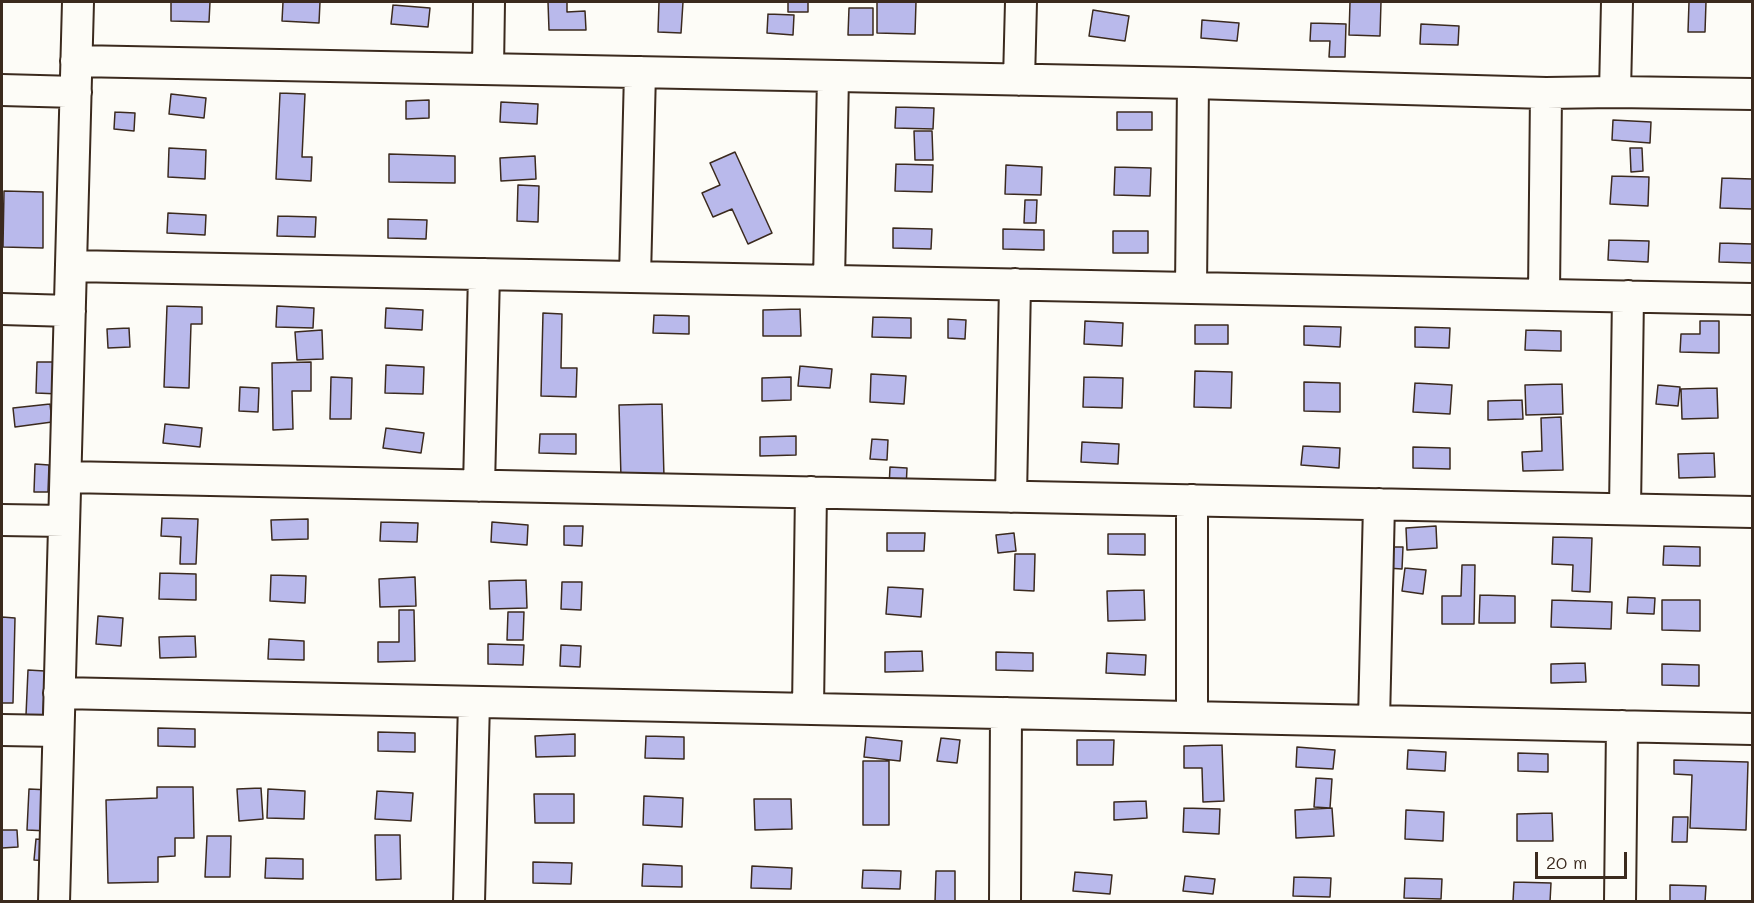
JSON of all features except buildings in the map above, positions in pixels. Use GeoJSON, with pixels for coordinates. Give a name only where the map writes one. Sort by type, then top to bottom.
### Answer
{"type":"FeatureCollection","features":[{"type":"Feature","properties":{"kind":"street"},"geometry":{"type":"LineString","coordinates":[[54,902],[78,2]]}},
{"type":"Feature","properties":{"kind":"street"},"geometry":{"type":"LineString","coordinates":[[488,69],[489,2]]}},
{"type":"Feature","properties":{"kind":"street"},"geometry":{"type":"LineString","coordinates":[[1019,80],[1021,2]]}},
{"type":"Feature","properties":{"kind":"street"},"geometry":{"type":"LineString","coordinates":[[1615,92],[1617,2]]}},
{"type":"Feature","properties":{"kind":"street"},"geometry":{"type":"LineString","coordinates":[[76,61],[1193,83],[1546,93],[1752,94]]}},
{"type":"Feature","properties":{"kind":"street"},"geometry":{"type":"LineString","coordinates":[[635,277],[640,72]]}},
{"type":"Feature","properties":{"kind":"street"},"geometry":{"type":"LineString","coordinates":[[829,281],[833,76]]}},
{"type":"Feature","properties":{"kind":"street"},"geometry":{"type":"LineString","coordinates":[[1191,288],[1193,83]]}},
{"type":"Feature","properties":{"kind":"street"},"geometry":{"type":"LineString","coordinates":[[2,90],[76,92]]}},
{"type":"Feature","properties":{"kind":"street"},"geometry":{"type":"LineString","coordinates":[[1544,294],[1546,93]]}},
{"type":"Feature","properties":{"kind":"street"},"geometry":{"type":"LineString","coordinates":[[71,266],[1752,299]]}},
{"type":"Feature","properties":{"kind":"street"},"geometry":{"type":"LineString","coordinates":[[479,486],[484,274]]}},
{"type":"Feature","properties":{"kind":"street"},"geometry":{"type":"LineString","coordinates":[[1011,497],[1015,284]]}},
{"type":"Feature","properties":{"kind":"street"},"geometry":{"type":"LineString","coordinates":[[1624,509],[1628,296]]}},
{"type":"Feature","properties":{"kind":"street"},"geometry":{"type":"LineString","coordinates":[[2,309],[70,311]]}},
{"type":"Feature","properties":{"kind":"street"},"geometry":{"type":"LineString","coordinates":[[66,477],[1752,512]]}},
{"type":"Feature","properties":{"kind":"street"},"geometry":{"type":"LineString","coordinates":[[808,708],[811,492]]}},
{"type":"Feature","properties":{"kind":"street"},"geometry":{"type":"LineString","coordinates":[[1192,500],[1192,717]]}},
{"type":"Feature","properties":{"kind":"street"},"geometry":{"type":"LineString","coordinates":[[1374,721],[1379,504]]}},
{"type":"Feature","properties":{"kind":"street"},"geometry":{"type":"LineString","coordinates":[[2,520],[64,521]]}},
{"type":"Feature","properties":{"kind":"street"},"geometry":{"type":"LineString","coordinates":[[59,693],[1752,729]]}},
{"type":"Feature","properties":{"kind":"street"},"geometry":{"type":"LineString","coordinates":[[469,902],[474,702]]}},
{"type":"Feature","properties":{"kind":"street"},"geometry":{"type":"LineString","coordinates":[[1005,902],[1006,713]]}},
{"type":"Feature","properties":{"kind":"street"},"geometry":{"type":"LineString","coordinates":[[1620,902],[1622,726]]}},
{"type":"Feature","properties":{"kind":"street"},"geometry":{"type":"LineString","coordinates":[[2,730],[58,731]]}}]}
